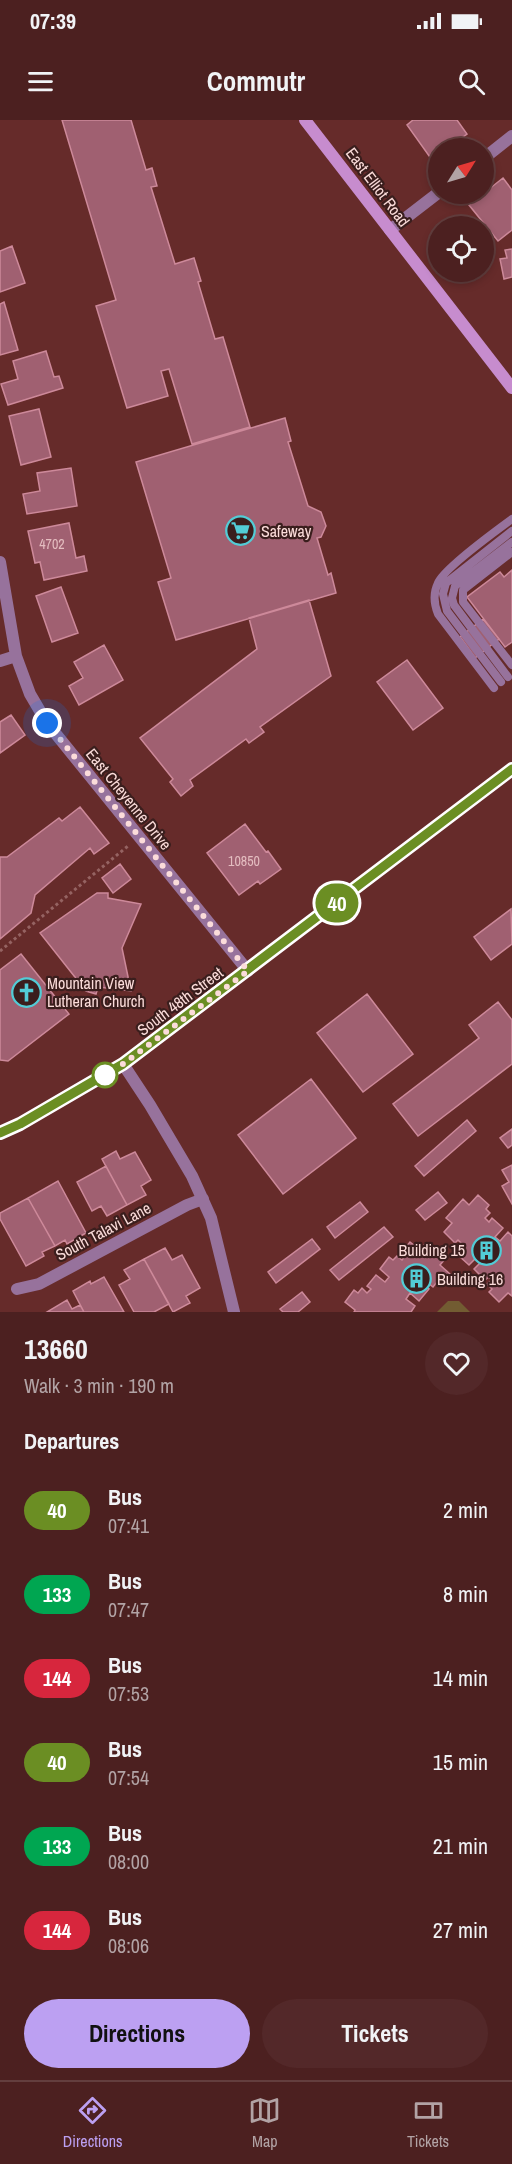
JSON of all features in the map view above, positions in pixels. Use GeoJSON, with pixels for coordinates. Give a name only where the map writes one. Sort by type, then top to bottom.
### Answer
{"type":"FeatureCollection","features":[{"type":"Feature","properties":{"kind":"main road","name":"East Elliot Road"},"geometry":{"type":"LineString","coordinates":[[305,120],[512,388]]}},
{"type":"Feature","properties":{"kind":"main road","name":"South 48th Street"},"geometry":{"type":"LineString","coordinates":[[0,1133],[20,1124],[123,1064],[512,769]]}},
{"type":"Feature","properties":{"kind":"street"},"geometry":{"type":"LineString","coordinates":[[494,150],[512,136]]}},
{"type":"Feature","properties":{"kind":"street"},"geometry":{"type":"LineString","coordinates":[[390,230],[428,201]]}},
{"type":"Feature","properties":{"kind":"street","name":"East Cheyenne Drive"},"geometry":{"type":"LineString","coordinates":[[0,562],[15,656],[30,694],[47,723],[248,971]]}},
{"type":"Feature","properties":{"kind":"street"},"geometry":{"type":"LineString","coordinates":[[0,662],[15,656]]}},
{"type":"Feature","properties":{"kind":"street"},"geometry":{"type":"LineString","coordinates":[[123,1064],[150,1105],[203,1199],[211,1218],[234,1312]]}},
{"type":"Feature","properties":{"kind":"street","name":"South Talavi Lane"},"geometry":{"type":"LineString","coordinates":[[17,1289],[39,1284],[187,1205],[203,1199]]}},
{"type":"Feature","properties":{"kind":"lane"},"geometry":{"type":"LineString","coordinates":[[494,687],[438,614],[435,607],[435,595],[437,583],[448,570],[512,519]]}},
{"type":"Feature","properties":{"kind":"lane"},"geometry":{"type":"LineString","coordinates":[[512,531],[446,583],[443,594],[447,610],[505,679],[454,605],[452,598],[455,586],[512,542]]}},
{"type":"Feature","properties":{"kind":"lane"},"geometry":{"type":"LineString","coordinates":[[512,552],[463,590],[461,595],[463,602],[512,665]]}},
{"type":"Feature","properties":{"kind":"path"},"geometry":{"type":"LineString","coordinates":[[0,951],[139,837]]}},
{"type":"Feature","properties":{"kind":"shaded area"},"geometry":{"type":"Polygon","coordinates":[[[448,1301],[459,1301],[470,1312],[437,1312],[448,1301]]]}},
{"type":"Feature","properties":{"kind":"building"},"geometry":{"type":"Polygon","coordinates":[[[62,120],[131,120],[146,170],[152,168],[157,186],[151,187],[175,264],[194,258],[201,281],[198,282],[215,339],[223,337],[250,427],[192,444],[169,369],[161,371],[168,396],[127,408],[96,306],[116,300],[62,120]]]}},
{"type":"Feature","properties":{"kind":"building"},"geometry":{"type":"Polygon","coordinates":[[[413,120],[457,120],[467,134],[462,138],[428,138],[428,154],[407,125],[413,120]]]}},
{"type":"Feature","properties":{"kind":"building"},"geometry":{"type":"Polygon","coordinates":[[[503,178],[512,190],[512,230],[498,241],[494,236],[494,216],[478,216],[469,205],[494,204],[494,185],[503,178]]]}},
{"type":"Feature","properties":{"kind":"building"},"geometry":{"type":"Polygon","coordinates":[[[12,246],[25,283],[0,292],[0,251],[12,246]]]}},
{"type":"Feature","properties":{"kind":"building"},"geometry":{"type":"Polygon","coordinates":[[[512,249],[512,277],[504,279],[500,259],[507,258],[505,250],[512,249]]]}},
{"type":"Feature","properties":{"kind":"building"},"geometry":{"type":"Polygon","coordinates":[[[4,302],[18,350],[0,355],[0,304],[4,302]]]}},
{"type":"Feature","properties":{"kind":"building"},"geometry":{"type":"Polygon","coordinates":[[[46,351],[54,377],[59,376],[63,388],[8,405],[1,384],[18,379],[13,361],[46,351]]]}},
{"type":"Feature","properties":{"kind":"building"},"geometry":{"type":"Polygon","coordinates":[[[39,409],[51,457],[21,465],[9,416],[39,409]]]}},
{"type":"Feature","properties":{"kind":"building","name":"Safeway"},"geometry":{"type":"Polygon","coordinates":[[[285,418],[291,441],[288,442],[308,506],[321,512],[326,526],[321,537],[317,538],[328,575],[331,573],[336,593],[176,640],[158,582],[171,578],[136,462],[285,418]]]}},
{"type":"Feature","properties":{"kind":"building"},"geometry":{"type":"Polygon","coordinates":[[[71,468],[77,506],[27,514],[23,494],[40,491],[37,473],[71,468]]]}},
{"type":"Feature","properties":{"kind":"building"},"geometry":{"type":"Polygon","coordinates":[[[69,523],[76,558],[84,556],[87,571],[44,580],[40,562],[35,563],[28,531],[69,523]]]}},
{"type":"Feature","properties":{"kind":"building"},"geometry":{"type":"Polygon","coordinates":[[[512,570],[512,642],[505,647],[467,597],[500,572],[504,577],[512,570]]]}},
{"type":"Feature","properties":{"kind":"building"},"geometry":{"type":"Polygon","coordinates":[[[61,587],[78,633],[52,642],[36,596],[61,587]]]}},
{"type":"Feature","properties":{"kind":"building"},"geometry":{"type":"Polygon","coordinates":[[[309,600],[331,676],[260,727],[264,732],[249,743],[246,739],[190,780],[193,786],[181,796],[170,782],[173,779],[140,738],[257,649],[249,618],[309,600]]]}},
{"type":"Feature","properties":{"kind":"building"},"geometry":{"type":"Polygon","coordinates":[[[483,619],[499,639],[475,658],[460,637],[483,619]]]}},
{"type":"Feature","properties":{"kind":"building"},"geometry":{"type":"Polygon","coordinates":[[[104,645],[123,680],[79,705],[69,686],[83,678],[74,662],[104,645]]]}},
{"type":"Feature","properties":{"kind":"building"},"geometry":{"type":"Polygon","coordinates":[[[407,660],[443,708],[413,730],[377,682],[407,660]]]}},
{"type":"Feature","properties":{"kind":"building"},"geometry":{"type":"Polygon","coordinates":[[[11,715],[25,735],[0,753],[0,722],[11,715]]]}},
{"type":"Feature","properties":{"kind":"building"},"geometry":{"type":"Polygon","coordinates":[[[80,807],[109,843],[94,854],[90,848],[35,895],[31,913],[0,939],[0,857],[7,857],[59,818],[62,821],[80,807]]]}},
{"type":"Feature","properties":{"kind":"building"},"geometry":{"type":"Polygon","coordinates":[[[245,824],[281,869],[260,884],[258,881],[239,895],[207,853],[245,824]]]}},
{"type":"Feature","properties":{"kind":"building"},"geometry":{"type":"Polygon","coordinates":[[[120,864],[131,879],[113,893],[102,878],[120,864]]]}},
{"type":"Feature","properties":{"kind":"building"},"geometry":{"type":"Polygon","coordinates":[[[97,893],[108,893],[108,898],[141,904],[122,948],[131,991],[98,987],[96,994],[86,991],[40,933],[97,893]]]}},
{"type":"Feature","properties":{"kind":"building"},"geometry":{"type":"Polygon","coordinates":[[[511,909],[512,944],[491,960],[474,937],[511,909]]]}},
{"type":"Feature","properties":{"kind":"building","name":"Mountain View Lutheran Church"},"geometry":{"type":"Polygon","coordinates":[[[21,954],[69,1014],[8,1061],[0,1060],[0,970],[21,954]]]}},
{"type":"Feature","properties":{"kind":"building"},"geometry":{"type":"Polygon","coordinates":[[[367,994],[413,1054],[363,1092],[317,1033],[367,994]]]}},
{"type":"Feature","properties":{"kind":"building"},"geometry":{"type":"Polygon","coordinates":[[[498,1002],[512,1020],[512,1064],[418,1136],[393,1104],[479,1038],[469,1025],[498,1002]]]}},
{"type":"Feature","properties":{"kind":"building"},"geometry":{"type":"Polygon","coordinates":[[[311,1079],[356,1138],[283,1194],[238,1135],[311,1079]]]}},
{"type":"Feature","properties":{"kind":"building"},"geometry":{"type":"Polygon","coordinates":[[[467,1120],[476,1131],[424,1176],[415,1166],[467,1120]]]}},
{"type":"Feature","properties":{"kind":"building"},"geometry":{"type":"Polygon","coordinates":[[[512,1129],[512,1145],[508,1148],[500,1138],[512,1129]]]}},
{"type":"Feature","properties":{"kind":"building"},"geometry":{"type":"Polygon","coordinates":[[[116,1151],[120,1159],[135,1152],[151,1180],[141,1186],[146,1195],[127,1205],[102,1159],[116,1151]]]}},
{"type":"Feature","properties":{"kind":"building"},"geometry":{"type":"Polygon","coordinates":[[[512,1165],[512,1204],[502,1186],[509,1182],[502,1170],[512,1165]]]}},
{"type":"Feature","properties":{"kind":"building"},"geometry":{"type":"Polygon","coordinates":[[[106,1166],[127,1205],[107,1216],[101,1206],[92,1211],[77,1182],[106,1166]]]}},
{"type":"Feature","properties":{"kind":"building"},"geometry":{"type":"Polygon","coordinates":[[[58,1181],[86,1233],[67,1244],[65,1240],[55,1246],[28,1198],[58,1181]]]}},
{"type":"Feature","properties":{"kind":"building"},"geometry":{"type":"Polygon","coordinates":[[[438,1192],[447,1203],[425,1220],[416,1210],[438,1192]]]}},
{"type":"Feature","properties":{"kind":"building","name":"Building 15"},"geometry":{"type":"Polygon","coordinates":[[[478,1195],[489,1205],[486,1209],[490,1213],[485,1218],[489,1222],[492,1218],[503,1228],[495,1237],[500,1241],[508,1232],[512,1236],[512,1296],[508,1293],[499,1302],[489,1292],[492,1289],[487,1284],[492,1280],[489,1277],[485,1280],[474,1269],[482,1261],[477,1257],[469,1265],[458,1255],[461,1252],[457,1248],[461,1243],[458,1240],[455,1243],[444,1232],[452,1223],[446,1218],[463,1199],[469,1205],[478,1195]]]}},
{"type":"Feature","properties":{"kind":"building"},"geometry":{"type":"Polygon","coordinates":[[[28,1198],[55,1246],[42,1252],[44,1256],[26,1266],[0,1219],[0,1213],[28,1198]]]}},
{"type":"Feature","properties":{"kind":"building"},"geometry":{"type":"Polygon","coordinates":[[[360,1202],[368,1212],[335,1238],[327,1227],[360,1202]]]}},
{"type":"Feature","properties":{"kind":"building"},"geometry":{"type":"Polygon","coordinates":[[[384,1227],[393,1237],[339,1280],[330,1270],[384,1227]]]}},
{"type":"Feature","properties":{"kind":"building"},"geometry":{"type":"Polygon","coordinates":[[[312,1239],[320,1249],[276,1283],[268,1272],[312,1239]]]}},
{"type":"Feature","properties":{"kind":"building","name":"Building 16"},"geometry":{"type":"Polygon","coordinates":[[[410,1242],[420,1250],[426,1243],[445,1259],[440,1265],[450,1274],[441,1285],[437,1282],[433,1287],[428,1283],[425,1286],[429,1289],[419,1301],[410,1293],[406,1299],[415,1306],[411,1312],[354,1312],[355,1310],[345,1302],[354,1290],[358,1293],[362,1288],[367,1293],[371,1289],[367,1286],[376,1275],[385,1282],[389,1277],[380,1269],[389,1257],[393,1260],[397,1256],[402,1260],[405,1256],[401,1253],[410,1242]]]}},
{"type":"Feature","properties":{"kind":"building"},"geometry":{"type":"Polygon","coordinates":[[[165,1248],[172,1260],[182,1255],[200,1288],[186,1296],[190,1303],[173,1312],[144,1259],[165,1248]]]}},
{"type":"Feature","properties":{"kind":"building"},"geometry":{"type":"Polygon","coordinates":[[[144,1259],[169,1304],[154,1312],[134,1312],[119,1285],[130,1279],[124,1270],[144,1259]]]}},
{"type":"Feature","properties":{"kind":"building"},"geometry":{"type":"Polygon","coordinates":[[[104,1277],[124,1312],[84,1312],[73,1291],[90,1281],[91,1284],[104,1277]]]}},
{"type":"Feature","properties":{"kind":"building"},"geometry":{"type":"Polygon","coordinates":[[[302,1292],[310,1302],[298,1312],[283,1312],[280,1309],[302,1292]]]}},
{"type":"Feature","properties":{"kind":"building"},"geometry":{"type":"Polygon","coordinates":[[[67,1300],[72,1309],[80,1305],[84,1312],[47,1312],[67,1300]]]}},
{"type":"Feature","properties":{"kind":"bus line","name":"40"},"geometry":{"type":"LineString","coordinates":[[0,1133],[20,1124],[123,1064],[512,769]]}},
{"type":"Feature","properties":{"kind":"place","name":"Safeway"},"geometry":{"type":"Point","coordinates":[240,531]}},
{"type":"Feature","properties":{"kind":"place","name":"Mountain View Lutheran Church"},"geometry":{"type":"Point","coordinates":[26,992]}},
{"type":"Feature","properties":{"kind":"place","name":"Building 15"},"geometry":{"type":"Point","coordinates":[486,1250]}},
{"type":"Feature","properties":{"kind":"place","name":"Building 16"},"geometry":{"type":"Point","coordinates":[416,1279]}},
{"type":"Feature","properties":{"kind":"route"},"geometry":{"type":"LineString","coordinates":[[47,723],[248,971],[105,1075]]}}]}
